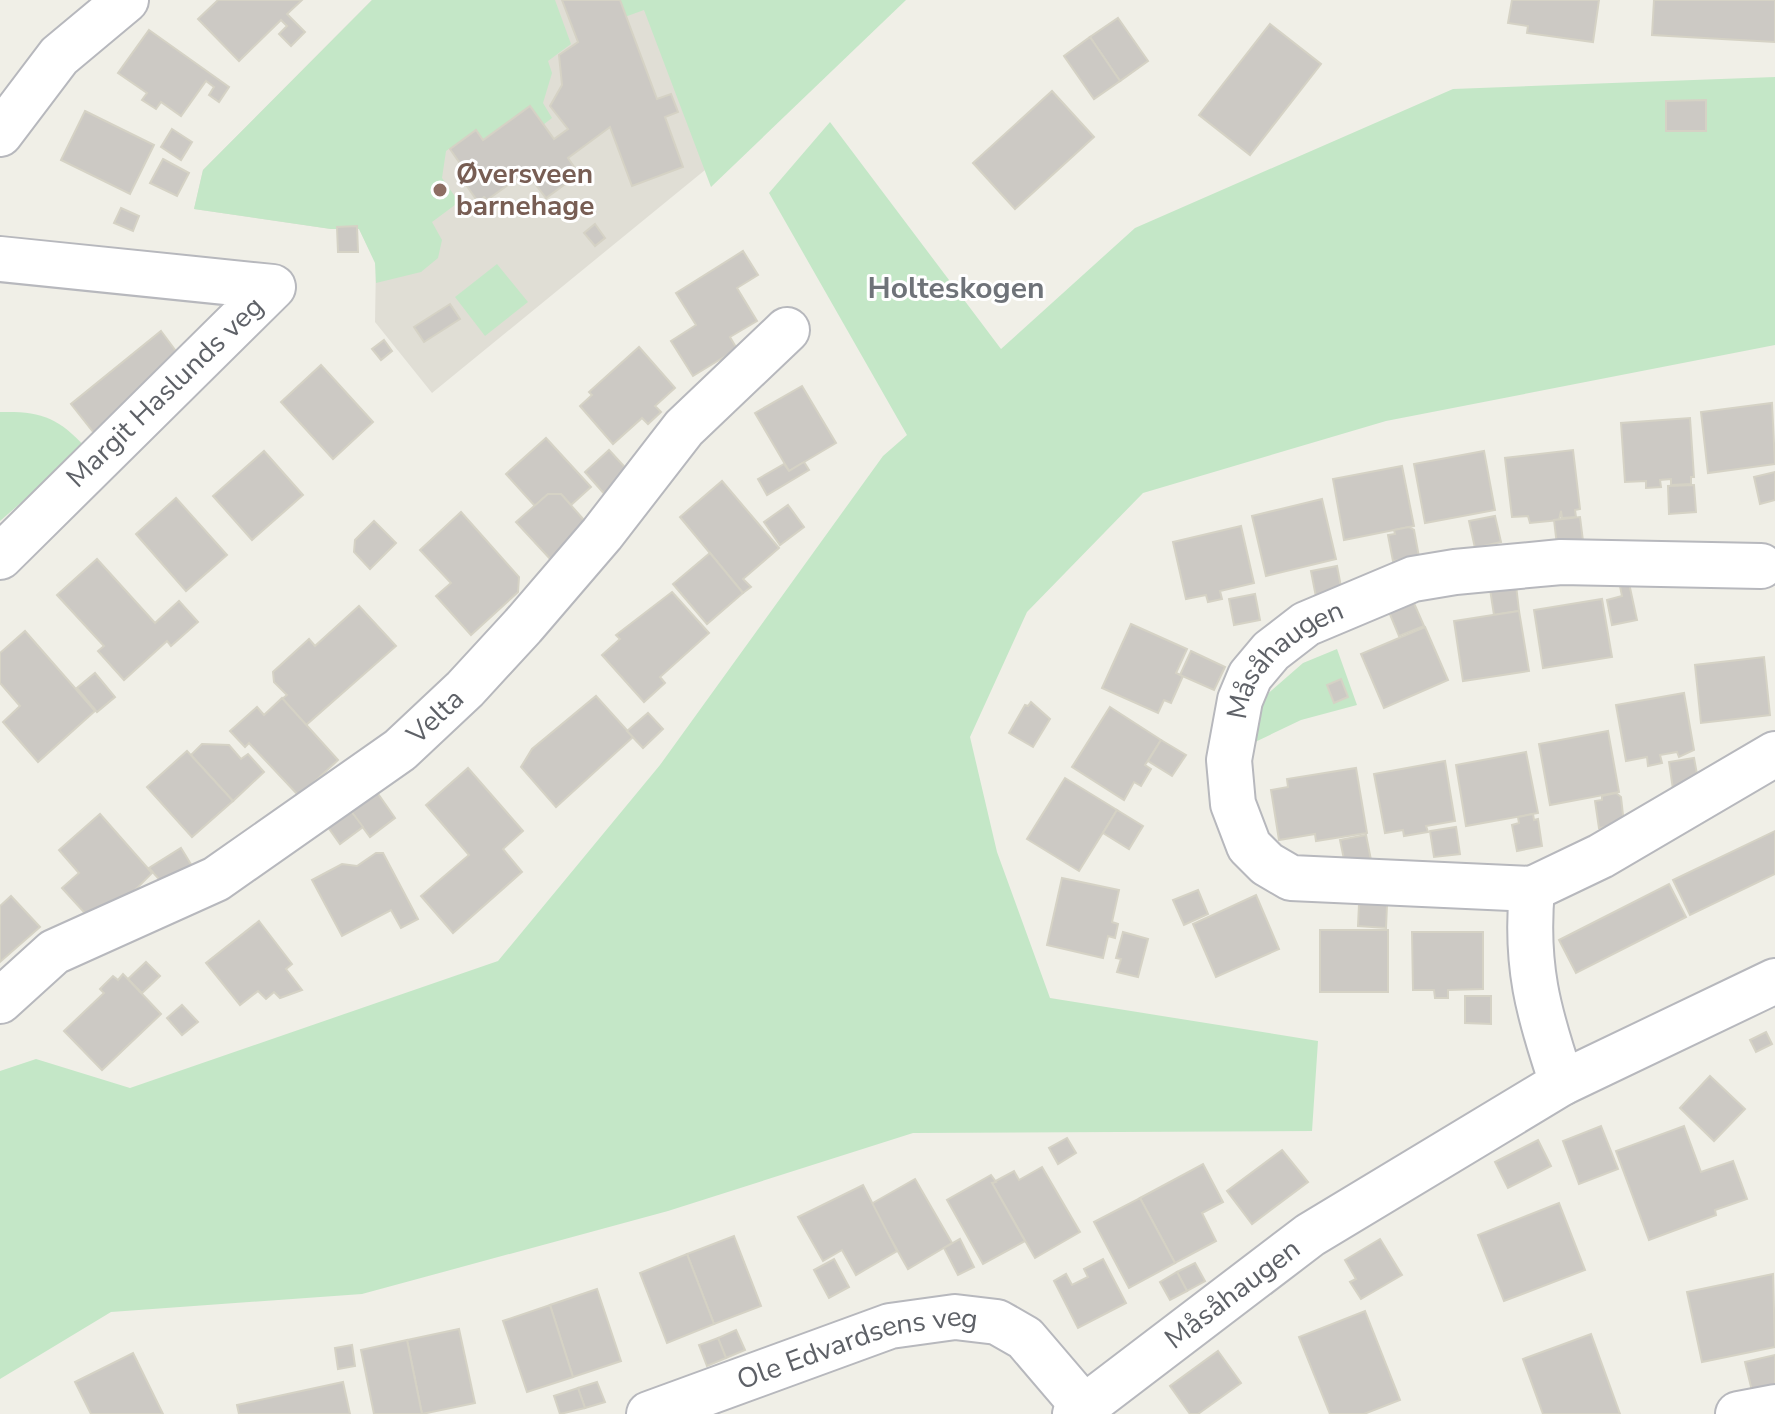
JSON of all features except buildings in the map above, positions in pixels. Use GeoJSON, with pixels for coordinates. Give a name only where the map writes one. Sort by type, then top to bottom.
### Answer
{"type":"FeatureCollection","features":[{"type":"Feature","properties":{"kind":"street"},"geometry":{"type":"LineString","coordinates":[[0,134],[59,56],[126,0]]}},
{"type":"Feature","properties":{"kind":"street","name":"Margit Haslunds veg"},"geometry":{"type":"LineString","coordinates":[[0,259],[273,287],[0,557]]}},
{"type":"Feature","properties":{"kind":"street","name":"Velta"},"geometry":{"type":"LineString","coordinates":[[0,1001],[54,952],[216,879],[400,750],[465,689],[523,626],[602,534],[684,428],[729,381],[787,330]]}},
{"type":"Feature","properties":{"kind":"street","name":"Måsåhaugen"},"geometry":{"type":"LineString","coordinates":[[1770,570],[1561,562],[1413,579],[1306,624],[1271,651],[1250,676],[1240,700],[1229,760],[1233,804],[1249,846],[1267,864],[1291,878],[1532,889],[1601,856],[1775,754]]}},
{"type":"Feature","properties":{"kind":"street"},"geometry":{"type":"LineString","coordinates":[[1532,889],[1528,935],[1532,981],[1562,1083]]}},
{"type":"Feature","properties":{"kind":"street","name":"Måsåhaugen"},"geometry":{"type":"LineString","coordinates":[[1080,1410],[1310,1235],[1562,1083],[1775,981]]}},
{"type":"Feature","properties":{"kind":"street","name":"Ole Edvardsens veg"},"geometry":{"type":"LineString","coordinates":[[649,1414],[890,1326],[955,1317],[997,1322],[1025,1338],[1080,1410]]}},
{"type":"Feature","properties":{"kind":"street"},"geometry":{"type":"LineString","coordinates":[[1738,1414],[1775,1407]]}},
{"type":"Feature","properties":{"kind":"shaded area","name":"Øversveen barnehage"},"geometry":{"type":"Polygon","coordinates":[[[372,0],[657,0],[705,170],[432,393],[375,322],[376,263],[359,229],[331,229],[194,209],[203,170],[372,0]]]}},
{"type":"Feature","properties":{"kind":"green space"},"geometry":{"type":"Polygon","coordinates":[[[372,0],[555,0],[571,44],[548,61],[552,73],[543,103],[552,118],[539,128],[525,110],[479,142],[472,133],[446,151],[442,178],[459,202],[432,222],[442,240],[438,258],[421,272],[376,283],[375,263],[359,229],[331,229],[194,209],[203,170],[372,0]]]}},
{"type":"Feature","properties":{"kind":"green space"},"geometry":{"type":"Polygon","coordinates":[[[615,0],[906,0],[711,187],[644,10],[622,18],[615,0]]]}},
{"type":"Feature","properties":{"kind":"green space"},"geometry":{"type":"Polygon","coordinates":[[[1775,77],[1775,345],[1386,421],[1143,493],[1027,612],[970,737],[997,852],[1050,998],[1318,1041],[1312,1131],[913,1133],[668,1211],[362,1294],[111,1312],[0,1379],[0,1071],[36,1059],[130,1088],[498,961],[660,765],[883,456],[907,435],[769,193],[830,122],[1001,349],[1135,228],[1453,89],[1775,77]]]}},
{"type":"Feature","properties":{"kind":"green space"},"geometry":{"type":"Polygon","coordinates":[[[497,264],[528,302],[485,336],[455,297],[497,264]]]}},
{"type":"Feature","properties":{"kind":"green space"},"geometry":{"type":"Polygon","coordinates":[[[0,412],[26,413],[57,422],[85,447],[0,521],[0,412]]]}},
{"type":"Feature","properties":{"kind":"green space"},"geometry":{"type":"Polygon","coordinates":[[[1337,649],[1357,705],[1301,720],[1253,743],[1264,697],[1303,663],[1337,649]]]}},
{"type":"Feature","properties":{"kind":"place","name":"Øversveen barnehage"},"geometry":{"type":"Point","coordinates":[440,190]}},
{"type":"Feature","properties":{"kind":"district","name":"Holteskogen"},"geometry":{"type":"Point","coordinates":[956,288]}}]}
